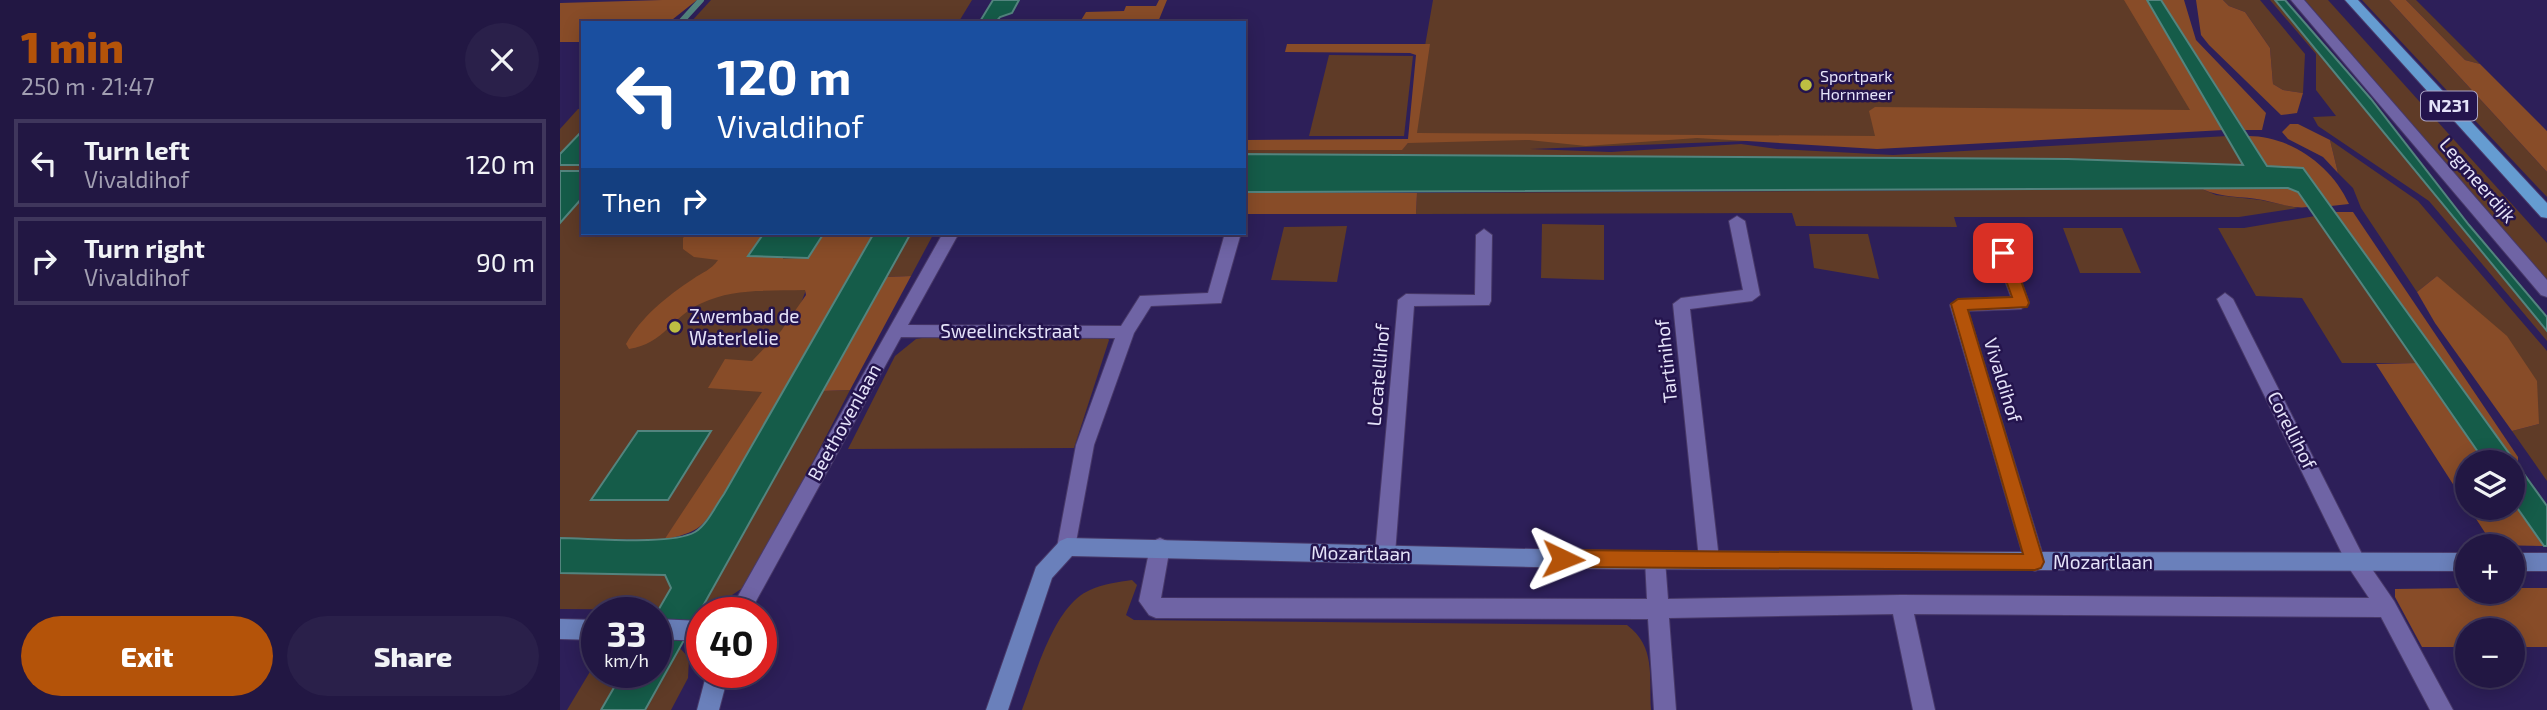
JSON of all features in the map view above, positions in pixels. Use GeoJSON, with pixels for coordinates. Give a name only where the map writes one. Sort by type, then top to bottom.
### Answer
{"type":"FeatureCollection","features":[{"type":"Feature","properties":{"kind":"main road","name":"Legmeerdijk"},"geometry":{"type":"LineString","coordinates":[[2351,0],[2547,214]]}},
{"type":"Feature","properties":{"kind":"street","name":"Legmeerdijk"},"geometry":{"type":"LineString","coordinates":[[2297,0],[2547,291]]}},
{"type":"Feature","properties":{"kind":"street","name":"Tartinihof"},"geometry":{"type":"LineString","coordinates":[[1709,559],[1681,304],[1752,295],[1737,221]]}},
{"type":"Feature","properties":{"kind":"street","name":"Vivaldihof"},"geometry":{"type":"LineString","coordinates":[[1994,229],[2021,303],[1958,304],[2035,562]]}},
{"type":"Feature","properties":{"kind":"street","name":"Beethovenlaan"},"geometry":{"type":"LineString","coordinates":[[747,597],[950,235]]}},
{"type":"Feature","properties":{"kind":"street"},"geometry":{"type":"LineString","coordinates":[[997,710],[1043,573],[1067,547],[1085,445],[1126,332],[1146,300],[1215,299],[1232,235]]}},
{"type":"Feature","properties":{"kind":"street","name":"Locatellihof"},"geometry":{"type":"LineString","coordinates":[[1385,554],[1406,300],[1483,301],[1484,235]]}},
{"type":"Feature","properties":{"kind":"street","name":"Corellihof"},"geometry":{"type":"LineString","coordinates":[[2225,299],[2356,562],[2387,608],[2442,710]]}},
{"type":"Feature","properties":{"kind":"street","name":"Sweelinckstraat"},"geometry":{"type":"LineString","coordinates":[[894,331],[1126,332]]}},
{"type":"Feature","properties":{"kind":"street","name":"Mozartlaan"},"geometry":{"type":"LineString","coordinates":[[1067,547],[1655,560],[2455,562]]}},
{"type":"Feature","properties":{"kind":"street"},"geometry":{"type":"LineString","coordinates":[[1160,547],[1149,601],[1156,608],[1658,609],[1900,604],[2387,608]]}},
{"type":"Feature","properties":{"kind":"street"},"geometry":{"type":"LineString","coordinates":[[1655,560],[1665,710]]}},
{"type":"Feature","properties":{"kind":"street"},"geometry":{"type":"LineString","coordinates":[[2525,562],[2547,562]]}},
{"type":"Feature","properties":{"kind":"street"},"geometry":{"type":"LineString","coordinates":[[1900,604],[1924,710]]}},
{"type":"Feature","properties":{"kind":"street"},"geometry":{"type":"LineString","coordinates":[[560,629],[581,630]]}},
{"type":"Feature","properties":{"kind":"street"},"geometry":{"type":"LineString","coordinates":[[708,710],[714,688]]}},
{"type":"Feature","properties":{"kind":"shaded area"},"geometry":{"type":"Polygon","coordinates":[[[697,0],[671,21],[581,21],[581,42],[560,42],[560,3],[697,0]]]}},
{"type":"Feature","properties":{"kind":"shaded area"},"geometry":{"type":"Polygon","coordinates":[[[711,0],[972,0],[959,21],[692,21],[711,0]]]}},
{"type":"Feature","properties":{"kind":"shaded area"},"geometry":{"type":"Polygon","coordinates":[[[993,0],[1019,0],[1012,13],[997,21],[980,21],[993,0]]]}},
{"type":"Feature","properties":{"kind":"shaded area"},"geometry":{"type":"Polygon","coordinates":[[[1159,0],[1167,0],[1158,21],[1081,21],[1086,12],[1124,11],[1126,6],[1156,6],[1159,0]]]}},
{"type":"Feature","properties":{"kind":"shaded area","name":"Sportpark Hornmeer"},"geometry":{"type":"Polygon","coordinates":[[[1433,0],[2142,0],[2213,124],[1530,149],[1611,152],[1741,144],[1777,149],[1893,155],[2228,136],[2244,165],[2068,159],[1246,154],[1246,150],[1401,150],[1408,143],[1433,0]]]}},
{"type":"Feature","properties":{"kind":"shaded area"},"geometry":{"type":"Polygon","coordinates":[[[2124,0],[2147,0],[2224,130],[1877,149],[1697,138],[1586,146],[1529,140],[1408,143],[1402,150],[1246,150],[1246,140],[1408,139],[1416,55],[1285,52],[1287,44],[1430,44],[1417,133],[1875,136],[1869,111],[1875,107],[2190,110],[2124,0]]]}},
{"type":"Feature","properties":{"kind":"shaded area"},"geometry":{"type":"Polygon","coordinates":[[[2147,0],[2161,0],[2267,166],[2303,168],[2507,450],[2477,450],[2298,192],[2288,188],[1246,192],[1246,154],[2068,159],[2243,165],[2147,0]]]}},
{"type":"Feature","properties":{"kind":"shaded area"},"geometry":{"type":"Polygon","coordinates":[[[2161,0],[2184,0],[2196,40],[2266,113],[2262,130],[2245,130],[2161,0]]]}},
{"type":"Feature","properties":{"kind":"shaded area"},"geometry":{"type":"Polygon","coordinates":[[[2196,0],[2223,0],[2229,6],[2245,12],[2270,48],[2273,84],[2283,90],[2303,93],[2297,113],[2281,115],[2209,45],[2201,35],[2196,0]]]}},
{"type":"Feature","properties":{"kind":"shaded area"},"geometry":{"type":"Polygon","coordinates":[[[2223,0],[2260,0],[2305,54],[2303,93],[2283,90],[2273,84],[2270,48],[2245,12],[2229,6],[2223,0]]]}},
{"type":"Feature","properties":{"kind":"shaded area"},"geometry":{"type":"Polygon","coordinates":[[[2270,0],[2275,0],[2547,331],[2547,341],[2429,201],[2318,126],[2313,117],[2336,116],[2316,90],[2316,54],[2270,0]]]}},
{"type":"Feature","properties":{"kind":"shaded area"},"geometry":{"type":"Polygon","coordinates":[[[2275,0],[2285,0],[2371,99],[2469,225],[2547,317],[2547,331],[2275,0]]]}},
{"type":"Feature","properties":{"kind":"shaded area"},"geometry":{"type":"Polygon","coordinates":[[[2305,0],[2328,0],[2547,243],[2547,281],[2305,0]]]}},
{"type":"Feature","properties":{"kind":"shaded area"},"geometry":{"type":"Polygon","coordinates":[[[2362,0],[2389,0],[2547,172],[2547,197],[2362,0]]]}},
{"type":"Feature","properties":{"kind":"shaded area"},"geometry":{"type":"Polygon","coordinates":[[[2389,0],[2406,0],[2465,60],[2480,64],[2547,131],[2547,172],[2389,0]]]}},
{"type":"Feature","properties":{"kind":"shaded area"},"geometry":{"type":"Polygon","coordinates":[[[2406,0],[2416,0],[2480,64],[2465,60],[2406,0]]]}},
{"type":"Feature","properties":{"kind":"shaded area"},"geometry":{"type":"Polygon","coordinates":[[[1329,55],[1413,56],[1404,136],[1309,136],[1329,55]]]}},
{"type":"Feature","properties":{"kind":"shaded area","name":"Zwembad de Waterlelie"},"geometry":{"type":"Polygon","coordinates":[[[581,109],[581,235],[826,235],[769,390],[664,540],[560,538],[560,129],[581,109]]]}},
{"type":"Feature","properties":{"kind":"shaded area"},"geometry":{"type":"Polygon","coordinates":[[[2290,124],[2298,124],[2330,140],[2338,173],[2323,157],[2288,139],[2282,132],[2290,124]]]}},
{"type":"Feature","properties":{"kind":"shaded area"},"geometry":{"type":"Polygon","coordinates":[[[581,132],[581,165],[560,165],[560,154],[581,132]]]}},
{"type":"Feature","properties":{"kind":"shaded area"},"geometry":{"type":"Polygon","coordinates":[[[2248,136],[2280,141],[2308,156],[2332,177],[2349,204],[2331,206],[2303,168],[2267,166],[2248,136]]]}},
{"type":"Feature","properties":{"kind":"shaded area"},"geometry":{"type":"Polygon","coordinates":[[[2330,140],[2418,201],[2547,351],[2547,481],[2512,431],[2539,424],[2437,276],[2417,292],[2361,208],[2353,188],[2338,173],[2330,140]]]}},
{"type":"Feature","properties":{"kind":"shaded area"},"geometry":{"type":"Polygon","coordinates":[[[560,171],[581,171],[581,199],[560,223],[560,171]]]}},
{"type":"Feature","properties":{"kind":"shaded area"},"geometry":{"type":"Polygon","coordinates":[[[2288,188],[2298,192],[2308,207],[2202,189],[2288,188]]]}},
{"type":"Feature","properties":{"kind":"shaded area"},"geometry":{"type":"Polygon","coordinates":[[[2202,189],[2216,195],[2261,200],[2298,208],[2239,217],[1954,217],[1957,227],[1796,226],[1792,213],[1416,214],[1417,193],[2202,189]]]}},
{"type":"Feature","properties":{"kind":"shaded area"},"geometry":{"type":"Polygon","coordinates":[[[1246,192],[1417,193],[1416,214],[1246,214],[1246,192]]]}},
{"type":"Feature","properties":{"kind":"shaded area"},"geometry":{"type":"Polygon","coordinates":[[[2335,212],[2353,212],[2513,450],[2506,450],[2335,212]]]}},
{"type":"Feature","properties":{"kind":"shaded area"},"geometry":{"type":"Polygon","coordinates":[[[2315,216],[2417,363],[2342,363],[2302,298],[2256,296],[2218,228],[2244,228],[2315,216]]]}},
{"type":"Feature","properties":{"kind":"shaded area"},"geometry":{"type":"Polygon","coordinates":[[[1542,224],[1604,225],[1604,280],[1541,278],[1542,224]]]}},
{"type":"Feature","properties":{"kind":"shaded area"},"geometry":{"type":"Polygon","coordinates":[[[1347,226],[1337,282],[1271,280],[1284,227],[1347,226]]]}},
{"type":"Feature","properties":{"kind":"shaded area"},"geometry":{"type":"Polygon","coordinates":[[[2063,228],[2122,228],[2141,273],[2080,273],[2063,228]]]}},
{"type":"Feature","properties":{"kind":"shaded area"},"geometry":{"type":"Polygon","coordinates":[[[1809,234],[1868,234],[1879,279],[1814,268],[1809,234]]]}},
{"type":"Feature","properties":{"kind":"shaded area"},"geometry":{"type":"Polygon","coordinates":[[[685,235],[763,235],[749,256],[783,256],[783,259],[808,258],[823,235],[873,235],[711,514],[695,530],[664,540],[762,392],[708,388],[725,359],[752,361],[781,331],[806,295],[805,290],[766,291],[714,298],[683,315],[651,342],[629,349],[626,344],[632,334],[655,308],[710,269],[718,260],[694,257],[683,249],[685,235]]]}},
{"type":"Feature","properties":{"kind":"shaded area"},"geometry":{"type":"Polygon","coordinates":[[[763,235],[823,235],[808,258],[748,256],[763,235]]]}},
{"type":"Feature","properties":{"kind":"shaded area"},"geometry":{"type":"Polygon","coordinates":[[[873,235],[910,235],[708,597],[686,597],[686,636],[672,662],[672,597],[666,597],[671,588],[665,575],[560,573],[560,538],[668,539],[695,532],[707,520],[873,235]]]}},
{"type":"Feature","properties":{"kind":"shaded area"},"geometry":{"type":"Polygon","coordinates":[[[910,235],[933,235],[911,276],[886,277],[910,235]]]}},
{"type":"Feature","properties":{"kind":"shaded area"},"geometry":{"type":"Polygon","coordinates":[[[911,276],[850,390],[822,391],[886,277],[911,276]]]}},
{"type":"Feature","properties":{"kind":"shaded area"},"geometry":{"type":"Polygon","coordinates":[[[2437,276],[2507,336],[2537,381],[2539,424],[2512,431],[2435,323],[2417,292],[2437,276]]]}},
{"type":"Feature","properties":{"kind":"shaded area"},"geometry":{"type":"Polygon","coordinates":[[[1106,335],[1109,340],[1074,448],[848,449],[895,356],[916,339],[934,336],[1106,335]]]}},
{"type":"Feature","properties":{"kind":"shaded area"},"geometry":{"type":"Polygon","coordinates":[[[2417,363],[2477,450],[2455,450],[2455,487],[2376,364],[2417,363]]]}},
{"type":"Feature","properties":{"kind":"shaded area"},"geometry":{"type":"Polygon","coordinates":[[[850,390],[763,558],[744,587],[729,597],[686,597],[686,610],[672,610],[672,597],[581,597],[581,609],[560,609],[560,573],[665,575],[714,587],[822,391],[850,390]]]}},
{"type":"Feature","properties":{"kind":"shaded area"},"geometry":{"type":"Polygon","coordinates":[[[638,431],[711,431],[668,500],[591,500],[638,431]]]}},
{"type":"Feature","properties":{"kind":"shaded area"},"geometry":{"type":"Polygon","coordinates":[[[2525,476],[2547,506],[2547,546],[2544,546],[2525,519],[2525,476]]]}},
{"type":"Feature","properties":{"kind":"shaded area"},"geometry":{"type":"Polygon","coordinates":[[[2525,519],[2544,546],[2525,546],[2525,534],[2486,534],[2477,520],[2525,519]]]}},
{"type":"Feature","properties":{"kind":"shaded area"},"geometry":{"type":"Polygon","coordinates":[[[1132,580],[1137,585],[1126,615],[1134,620],[1627,625],[1643,643],[1647,653],[1651,710],[1022,710],[1047,643],[1077,598],[1105,585],[1132,580]]]}},
{"type":"Feature","properties":{"kind":"shaded area"},"geometry":{"type":"Polygon","coordinates":[[[2455,588],[2455,604],[2525,604],[2525,588],[2547,588],[2547,647],[2525,647],[2525,618],[2455,618],[2455,647],[2422,647],[2395,597],[2395,589],[2455,588]]]}},
{"type":"Feature","properties":{"kind":"shaded area"},"geometry":{"type":"Polygon","coordinates":[[[678,646],[686,655],[686,682],[671,710],[645,710],[656,688],[672,688],[672,658],[678,646]]]}},
{"type":"Feature","properties":{"kind":"shaded area"},"geometry":{"type":"Polygon","coordinates":[[[581,687],[614,688],[601,710],[567,710],[581,687]]]}},
{"type":"Feature","properties":{"kind":"shaded area"},"geometry":{"type":"Polygon","coordinates":[[[614,688],[657,688],[645,710],[601,710],[614,688]]]}},
{"type":"Feature","properties":{"kind":"waterway"},"geometry":{"type":"LineString","coordinates":[[682,21],[701,0]]}},
{"type":"Feature","properties":{"kind":"place","name":"Sportpark Hornmeer"},"geometry":{"type":"Point","coordinates":[1806,85]}},
{"type":"Feature","properties":{"kind":"place","name":"Zwembad de Waterlelie"},"geometry":{"type":"Point","coordinates":[675,327]}},
{"type":"Feature","properties":{"kind":"route"},"geometry":{"type":"LineString","coordinates":[[1563,559],[2035,562],[1958,304],[2021,303],[2003,253]]}}]}
